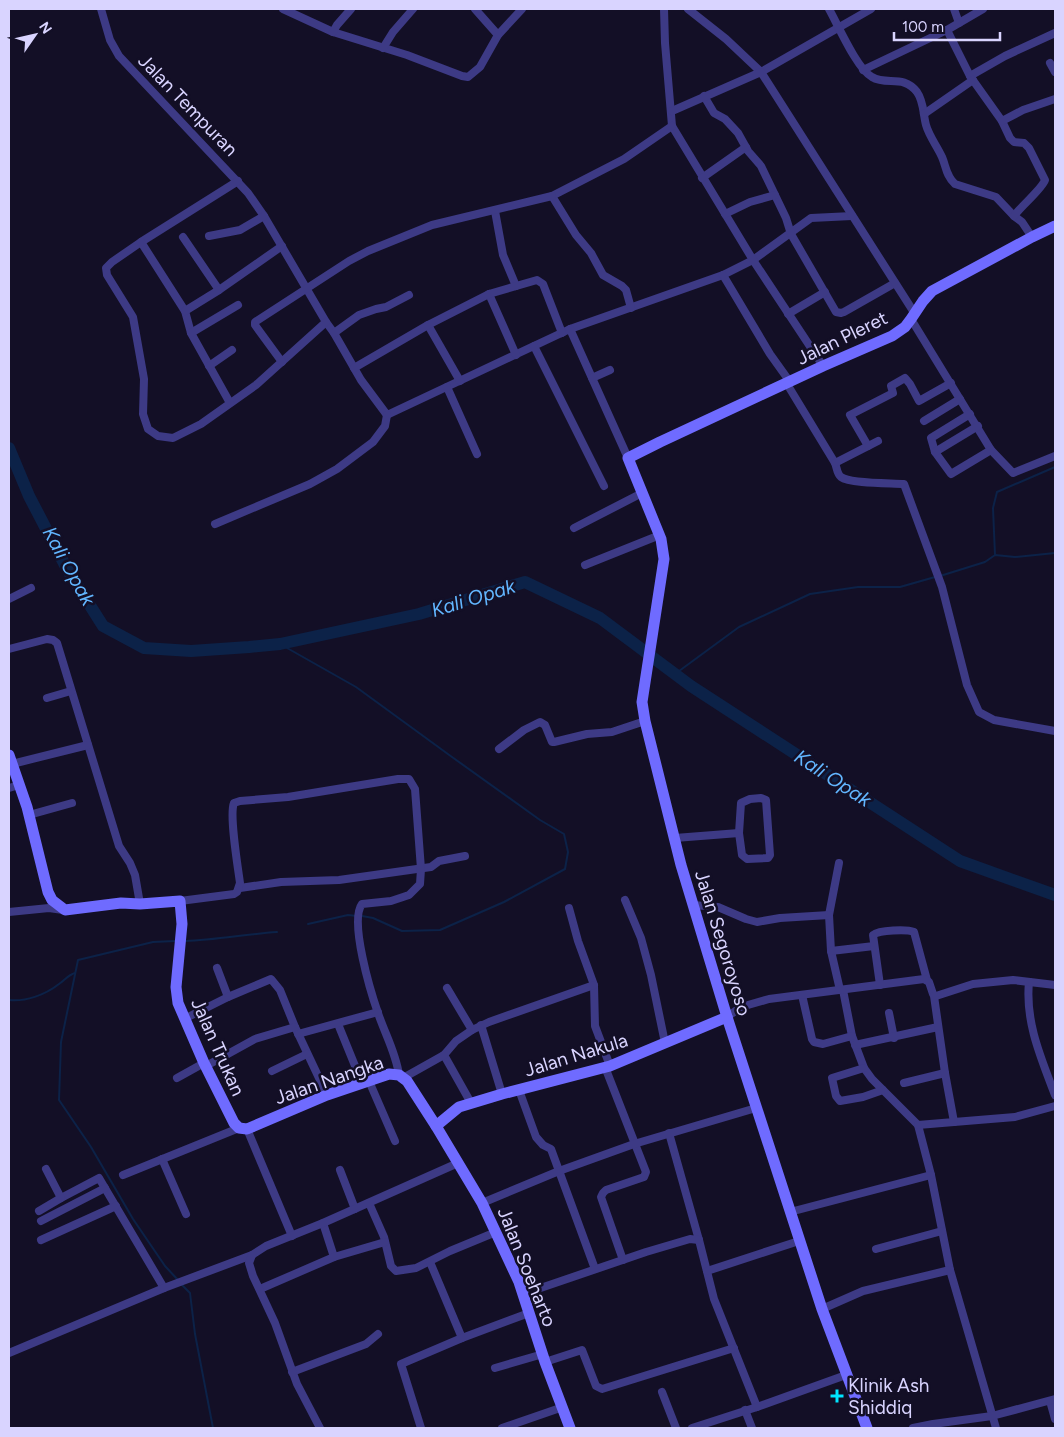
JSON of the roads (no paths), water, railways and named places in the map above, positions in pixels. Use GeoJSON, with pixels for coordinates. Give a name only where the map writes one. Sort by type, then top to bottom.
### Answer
{"type":"FeatureCollection","features":[{"type":"Feature","properties":{"kind":"main road","name":"Jalan Pleret"},"geometry":{"type":"LineString","coordinates":[[628,458],[823,366],[892,336],[913,316],[922,301],[932,291],[1055,226]]}},
{"type":"Feature","properties":{"kind":"main road","name":"Jalan Segoroyoso"},"geometry":{"type":"LineString","coordinates":[[628,458],[660,536],[664,559],[642,702],[645,721],[693,905],[727,1016],[822,1309],[867,1428]]}},
{"type":"Feature","properties":{"kind":"main road"},"geometry":{"type":"LineString","coordinates":[[10,760],[14,786],[29,815],[48,892],[52,900],[65,910],[121,903],[140,904],[180,901]]}},
{"type":"Feature","properties":{"kind":"main road","name":"Jalan Trukan"},"geometry":{"type":"LineString","coordinates":[[180,901],[182,924],[176,987],[178,1003],[205,1065],[234,1123],[243,1128]]}},
{"type":"Feature","properties":{"kind":"main road","name":"Jalan Nakula"},"geometry":{"type":"LineString","coordinates":[[436,1126],[459,1107],[607,1067],[727,1016]]}},
{"type":"Feature","properties":{"kind":"main road","name":"Jalan Nangka"},"geometry":{"type":"LineString","coordinates":[[243,1128],[327,1095],[389,1074],[401,1076],[436,1126]]}},
{"type":"Feature","properties":{"kind":"main road","name":"Jalan Soeharto"},"geometry":{"type":"LineString","coordinates":[[436,1126],[482,1203],[496,1232],[523,1294],[570,1428]]}},
{"type":"Feature","properties":{"kind":"street","name":"Jalan Tempuran"},"geometry":{"type":"LineString","coordinates":[[102,9],[110,40],[118,56],[248,193],[282,246],[360,380],[388,415]]}},
{"type":"Feature","properties":{"kind":"street"},"geometry":{"type":"LineString","coordinates":[[283,9],[290,10],[333,32],[468,77],[480,67],[498,35],[522,9]]}},
{"type":"Feature","properties":{"kind":"street"},"geometry":{"type":"LineString","coordinates":[[333,32],[350,9]]}},
{"type":"Feature","properties":{"kind":"street"},"geometry":{"type":"LineString","coordinates":[[383,48],[392,32],[413,9]]}},
{"type":"Feature","properties":{"kind":"street"},"geometry":{"type":"LineString","coordinates":[[475,9],[498,35]]}},
{"type":"Feature","properties":{"kind":"street"},"geometry":{"type":"LineString","coordinates":[[664,9],[672,126],[724,214],[823,366]]}},
{"type":"Feature","properties":{"kind":"street"},"geometry":{"type":"LineString","coordinates":[[688,9],[726,39],[761,72],[903,296],[950,383],[991,450],[1013,473],[1055,456]]}},
{"type":"Feature","properties":{"kind":"street"},"geometry":{"type":"LineString","coordinates":[[829,9],[863,70],[875,79],[903,82],[911,86],[918,94],[923,104],[927,127],[951,180],[955,184],[996,197],[1022,222],[1032,237]]}},
{"type":"Feature","properties":{"kind":"street"},"geometry":{"type":"LineString","coordinates":[[672,111],[761,72],[871,9]]}},
{"type":"Feature","properties":{"kind":"street"},"geometry":{"type":"LineString","coordinates":[[954,9],[959,23]]}},
{"type":"Feature","properties":{"kind":"street"},"geometry":{"type":"LineString","coordinates":[[863,70],[947,30],[983,9]]}},
{"type":"Feature","properties":{"kind":"street"},"geometry":{"type":"LineString","coordinates":[[947,30],[972,78],[1012,140],[1024,143],[1029,148],[1045,180],[1040,189],[1022,205],[1014,216]]}},
{"type":"Feature","properties":{"kind":"street"},"geometry":{"type":"LineString","coordinates":[[924,114],[1005,56],[1055,33]]}},
{"type":"Feature","properties":{"kind":"street"},"geometry":{"type":"LineString","coordinates":[[1050,63],[1055,72]]}},
{"type":"Feature","properties":{"kind":"street"},"geometry":{"type":"LineString","coordinates":[[704,96],[714,113],[725,119],[738,133],[761,166],[791,234],[836,312],[841,313],[895,283]]}},
{"type":"Feature","properties":{"kind":"street"},"geometry":{"type":"LineString","coordinates":[[1002,122],[1023,110],[1055,99]]}},
{"type":"Feature","properties":{"kind":"street"},"geometry":{"type":"LineString","coordinates":[[282,362],[254,325],[255,322],[349,261],[368,251],[432,226],[552,196],[624,159],[672,126]]}},
{"type":"Feature","properties":{"kind":"street"},"geometry":{"type":"LineString","coordinates":[[702,178],[746,147]]}},
{"type":"Feature","properties":{"kind":"street"},"geometry":{"type":"LineString","coordinates":[[238,181],[141,242],[106,268],[105,271],[133,317],[144,379],[144,414],[148,429],[158,436],[173,438],[201,424],[256,385],[326,322]]}},
{"type":"Feature","properties":{"kind":"street"},"geometry":{"type":"LineString","coordinates":[[724,214],[750,202],[775,195]]}},
{"type":"Feature","properties":{"kind":"street"},"geometry":{"type":"LineString","coordinates":[[552,196],[576,235],[591,253],[603,275],[626,290],[631,308]]}},
{"type":"Feature","properties":{"kind":"street"},"geometry":{"type":"LineString","coordinates":[[495,211],[503,255],[516,286]]}},
{"type":"Feature","properties":{"kind":"street"},"geometry":{"type":"LineString","coordinates":[[209,236],[240,230],[264,216]]}},
{"type":"Feature","properties":{"kind":"street"},"geometry":{"type":"LineString","coordinates":[[215,524],[310,484],[337,469],[373,442],[385,426],[388,415],[562,333],[723,275],[753,260],[811,218],[852,216]]}},
{"type":"Feature","properties":{"kind":"street"},"geometry":{"type":"LineString","coordinates":[[182,236],[219,290]]}},
{"type":"Feature","properties":{"kind":"street"},"geometry":{"type":"LineString","coordinates":[[141,242],[186,311],[192,334],[230,403]]}},
{"type":"Feature","properties":{"kind":"street"},"geometry":{"type":"LineString","coordinates":[[186,311],[282,246]]}},
{"type":"Feature","properties":{"kind":"street"},"geometry":{"type":"LineString","coordinates":[[723,275],[835,463],[838,475],[843,479],[852,481],[904,484],[942,587],[967,684],[979,712],[994,720],[1055,730]]}},
{"type":"Feature","properties":{"kind":"street"},"geometry":{"type":"LineString","coordinates":[[354,368],[428,325],[489,294],[537,280],[541,282],[562,333]]}},
{"type":"Feature","properties":{"kind":"street"},"geometry":{"type":"LineString","coordinates":[[788,314],[825,292]]}},
{"type":"Feature","properties":{"kind":"street"},"geometry":{"type":"LineString","coordinates":[[489,294],[516,355]]}},
{"type":"Feature","properties":{"kind":"street"},"geometry":{"type":"LineString","coordinates":[[334,333],[359,315],[386,307],[409,295]]}},
{"type":"Feature","properties":{"kind":"street"},"geometry":{"type":"LineString","coordinates":[[903,296],[922,301]]}},
{"type":"Feature","properties":{"kind":"street"},"geometry":{"type":"LineString","coordinates":[[192,334],[238,305]]}},
{"type":"Feature","properties":{"kind":"street"},"geometry":{"type":"LineString","coordinates":[[428,325],[460,381]]}},
{"type":"Feature","properties":{"kind":"street"},"geometry":{"type":"LineString","coordinates":[[570,330],[628,458]]}},
{"type":"Feature","properties":{"kind":"street"},"geometry":{"type":"LineString","coordinates":[[534,346],[604,486]]}},
{"type":"Feature","properties":{"kind":"street"},"geometry":{"type":"LineString","coordinates":[[209,366],[232,350]]}},
{"type":"Feature","properties":{"kind":"street"},"geometry":{"type":"LineString","coordinates":[[592,378],[610,370]]}},
{"type":"Feature","properties":{"kind":"street"},"geometry":{"type":"LineString","coordinates":[[868,446],[850,415],[893,392],[891,386],[905,378],[919,401],[950,383]]}},
{"type":"Feature","properties":{"kind":"street"},"geometry":{"type":"LineString","coordinates":[[447,387],[477,454]]}},
{"type":"Feature","properties":{"kind":"street"},"geometry":{"type":"LineString","coordinates":[[924,421],[960,399]]}},
{"type":"Feature","properties":{"kind":"street"},"geometry":{"type":"LineString","coordinates":[[970,414],[931,437],[935,452],[951,474],[991,450]]}},
{"type":"Feature","properties":{"kind":"street"},"geometry":{"type":"LineString","coordinates":[[935,452],[978,426]]}},
{"type":"Feature","properties":{"kind":"street"},"geometry":{"type":"LineString","coordinates":[[835,463],[878,441]]}},
{"type":"Feature","properties":{"kind":"street"},"geometry":{"type":"LineString","coordinates":[[574,528],[642,493]]}},
{"type":"Feature","properties":{"kind":"street"},"geometry":{"type":"LineString","coordinates":[[585,565],[660,536]]}},
{"type":"Feature","properties":{"kind":"street"},"geometry":{"type":"LineString","coordinates":[[9,599],[31,588]]}},
{"type":"Feature","properties":{"kind":"street"},"geometry":{"type":"LineString","coordinates":[[9,649],[47,639],[57,643],[119,846],[135,875],[140,904]]}},
{"type":"Feature","properties":{"kind":"street"},"geometry":{"type":"LineString","coordinates":[[47,698],[71,691]]}},
{"type":"Feature","properties":{"kind":"street"},"geometry":{"type":"LineString","coordinates":[[499,749],[524,730],[540,722],[545,725],[552,742],[554,742],[587,734],[612,732],[645,721]]}},
{"type":"Feature","properties":{"kind":"street"},"geometry":{"type":"LineString","coordinates":[[10,760],[88,745]]}},
{"type":"Feature","properties":{"kind":"street"},"geometry":{"type":"LineString","coordinates":[[240,888],[232,819],[234,803],[288,797],[398,779],[410,779],[415,789],[421,869],[420,884],[410,895],[391,900],[366,903],[360,907],[358,921],[361,950],[378,1012],[401,1076],[444,1055],[456,1041],[481,1025],[594,985]]}},
{"type":"Feature","properties":{"kind":"street"},"geometry":{"type":"LineString","coordinates":[[750,798],[766,800],[770,848],[768,858],[747,860],[742,855],[739,833],[741,803],[750,798]]}},
{"type":"Feature","properties":{"kind":"street"},"geometry":{"type":"LineString","coordinates":[[29,815],[72,804]]}},
{"type":"Feature","properties":{"kind":"street"},"geometry":{"type":"LineString","coordinates":[[675,838],[739,833]]}},
{"type":"Feature","properties":{"kind":"street"},"geometry":{"type":"LineString","coordinates":[[180,901],[234,894],[240,888],[281,882],[339,880],[421,869],[433,867],[441,860],[465,856]]}},
{"type":"Feature","properties":{"kind":"street"},"geometry":{"type":"LineString","coordinates":[[839,863],[829,916],[830,952],[852,1036],[864,1068],[872,1080],[918,1125],[931,1176],[950,1270],[996,1428]]}},
{"type":"Feature","properties":{"kind":"street"},"geometry":{"type":"LineString","coordinates":[[625,900],[641,938],[651,975],[665,1043]]}},
{"type":"Feature","properties":{"kind":"street"},"geometry":{"type":"LineString","coordinates":[[693,905],[718,907],[757,922],[780,918],[829,916]]}},
{"type":"Feature","properties":{"kind":"street"},"geometry":{"type":"LineString","coordinates":[[9,912],[49,908],[65,910]]}},
{"type":"Feature","properties":{"kind":"street"},"geometry":{"type":"LineString","coordinates":[[569,908],[578,941],[594,985],[595,1026],[607,1067],[646,1175],[606,1190],[603,1193],[602,1197],[623,1260]]}},
{"type":"Feature","properties":{"kind":"street"},"geometry":{"type":"LineString","coordinates":[[880,985],[873,934],[908,930],[914,932],[927,980],[934,996],[954,1122]]}},
{"type":"Feature","properties":{"kind":"street"},"geometry":{"type":"LineString","coordinates":[[830,952],[874,946]]}},
{"type":"Feature","properties":{"kind":"street"},"geometry":{"type":"LineString","coordinates":[[217,968],[228,997]]}},
{"type":"Feature","properties":{"kind":"street"},"geometry":{"type":"LineString","coordinates":[[184,1019],[228,997],[271,980],[280,990],[296,1030],[327,1095]]}},
{"type":"Feature","properties":{"kind":"street"},"geometry":{"type":"LineString","coordinates":[[727,1016],[742,1007],[769,999],[927,980]]}},
{"type":"Feature","properties":{"kind":"street"},"geometry":{"type":"LineString","coordinates":[[934,996],[973,984],[1013,980],[1055,986]]}},
{"type":"Feature","properties":{"kind":"street"},"geometry":{"type":"LineString","coordinates":[[1029,982],[1027,1000],[1029,1020],[1055,1095]]}},
{"type":"Feature","properties":{"kind":"street"},"geometry":{"type":"LineString","coordinates":[[447,988],[472,1030]]}},
{"type":"Feature","properties":{"kind":"street"},"geometry":{"type":"LineString","coordinates":[[802,995],[814,1042],[823,1044],[852,1036]]}},
{"type":"Feature","properties":{"kind":"street"},"geometry":{"type":"LineString","coordinates":[[177,1078],[255,1039],[296,1030],[338,1024],[378,1012]]}},
{"type":"Feature","properties":{"kind":"street"},"geometry":{"type":"LineString","coordinates":[[889,1012],[894,1038]]}},
{"type":"Feature","properties":{"kind":"street"},"geometry":{"type":"LineString","coordinates":[[338,1024],[395,1141]]}},
{"type":"Feature","properties":{"kind":"street"},"geometry":{"type":"LineString","coordinates":[[481,1025],[502,1094]]}},
{"type":"Feature","properties":{"kind":"street"},"geometry":{"type":"LineString","coordinates":[[855,1045],[938,1027]]}},
{"type":"Feature","properties":{"kind":"street"},"geometry":{"type":"LineString","coordinates":[[272,1071],[308,1054]]}},
{"type":"Feature","properties":{"kind":"street"},"geometry":{"type":"LineString","coordinates":[[444,1055],[472,1103]]}},
{"type":"Feature","properties":{"kind":"street"},"geometry":{"type":"LineString","coordinates":[[864,1068],[832,1078],[836,1096],[840,1101],[863,1097],[884,1090]]}},
{"type":"Feature","properties":{"kind":"street"},"geometry":{"type":"LineString","coordinates":[[904,1083],[945,1073]]}},
{"type":"Feature","properties":{"kind":"street"},"geometry":{"type":"LineString","coordinates":[[519,1090],[536,1137],[543,1145],[551,1149],[595,1269]]}},
{"type":"Feature","properties":{"kind":"street"},"geometry":{"type":"LineString","coordinates":[[918,1125],[1014,1117],[1055,1106]]}},
{"type":"Feature","properties":{"kind":"street"},"geometry":{"type":"LineString","coordinates":[[482,1203],[560,1171],[634,1144],[756,1108]]}},
{"type":"Feature","properties":{"kind":"street"},"geometry":{"type":"LineString","coordinates":[[123,1175],[243,1128],[292,1236]]}},
{"type":"Feature","properties":{"kind":"street"},"geometry":{"type":"LineString","coordinates":[[669,1133],[714,1299],[756,1407]]}},
{"type":"Feature","properties":{"kind":"street"},"geometry":{"type":"LineString","coordinates":[[162,1159],[186,1214]]}},
{"type":"Feature","properties":{"kind":"street"},"geometry":{"type":"LineString","coordinates":[[9,1353],[167,1287],[252,1255],[266,1246],[323,1223],[458,1163]]}},
{"type":"Feature","properties":{"kind":"street"},"geometry":{"type":"LineString","coordinates":[[46,1169],[62,1198]]}},
{"type":"Feature","properties":{"kind":"street"},"geometry":{"type":"LineString","coordinates":[[340,1170],[355,1209]]}},
{"type":"Feature","properties":{"kind":"street"},"geometry":{"type":"LineString","coordinates":[[790,1212],[931,1176]]}},
{"type":"Feature","properties":{"kind":"street"},"geometry":{"type":"LineString","coordinates":[[39,1211],[99,1178],[167,1287]]}},
{"type":"Feature","properties":{"kind":"street"},"geometry":{"type":"LineString","coordinates":[[41,1221],[105,1188]]}},
{"type":"Feature","properties":{"kind":"street"},"geometry":{"type":"LineString","coordinates":[[369,1203],[384,1237],[392,1266],[396,1271],[413,1269],[496,1232]]}},
{"type":"Feature","properties":{"kind":"street"},"geometry":{"type":"LineString","coordinates":[[40,1240],[116,1206]]}},
{"type":"Feature","properties":{"kind":"street"},"geometry":{"type":"LineString","coordinates":[[323,1223],[334,1257]]}},
{"type":"Feature","properties":{"kind":"street"},"geometry":{"type":"LineString","coordinates":[[876,1249],[942,1231]]}},
{"type":"Feature","properties":{"kind":"street"},"geometry":{"type":"LineString","coordinates":[[523,1294],[690,1239],[699,1240]]}},
{"type":"Feature","properties":{"kind":"street"},"geometry":{"type":"LineString","coordinates":[[707,1271],[799,1241]]}},
{"type":"Feature","properties":{"kind":"street"},"geometry":{"type":"LineString","coordinates":[[260,1289],[334,1257],[385,1242]]}},
{"type":"Feature","properties":{"kind":"street"},"geometry":{"type":"LineString","coordinates":[[252,1255],[249,1263],[251,1269],[275,1323],[296,1384],[320,1428]]}},
{"type":"Feature","properties":{"kind":"street"},"geometry":{"type":"LineString","coordinates":[[430,1262],[462,1338]]}},
{"type":"Feature","properties":{"kind":"street"},"geometry":{"type":"LineString","coordinates":[[822,1309],[863,1291],[950,1270]]}},
{"type":"Feature","properties":{"kind":"street"},"geometry":{"type":"LineString","coordinates":[[421,1428],[401,1364],[462,1338],[529,1313]]}},
{"type":"Feature","properties":{"kind":"street"},"geometry":{"type":"LineString","coordinates":[[292,1372],[366,1344],[378,1334]]}},
{"type":"Feature","properties":{"kind":"street"},"geometry":{"type":"LineString","coordinates":[[495,1368],[582,1350],[596,1386],[602,1389],[734,1348]]}},
{"type":"Feature","properties":{"kind":"street"},"geometry":{"type":"LineString","coordinates":[[692,1428],[846,1375]]}},
{"type":"Feature","properties":{"kind":"street"},"geometry":{"type":"LineString","coordinates":[[662,1392],[676,1428]]}},
{"type":"Feature","properties":{"kind":"street"},"geometry":{"type":"LineString","coordinates":[[913,1428],[992,1416],[1053,1400],[1055,1419]]}},
{"type":"Feature","properties":{"kind":"street"},"geometry":{"type":"LineString","coordinates":[[502,1428],[563,1407]]}},
{"type":"Feature","properties":{"kind":"street"},"geometry":{"type":"LineString","coordinates":[[745,1410],[752,1428]]}},
{"type":"Feature","properties":{"kind":"waterway","name":"Kali Opak"},"geometry":{"type":"LineString","coordinates":[[9,448],[29,496],[67,569],[103,626],[144,648],[191,651],[280,644],[419,614],[525,582],[600,618],[691,686],[960,861],[1055,895]]}},
{"type":"Feature","properties":{"kind":"waterway"},"geometry":{"type":"LineString","coordinates":[[995,555],[993,508],[997,492],[1055,467]]}},
{"type":"Feature","properties":{"kind":"waterway"},"geometry":{"type":"LineString","coordinates":[[940,576],[985,562],[995,555],[1015,557],[1055,553]]}},
{"type":"Feature","properties":{"kind":"waterway"},"geometry":{"type":"LineString","coordinates":[[675,674],[739,627],[810,594],[858,587],[900,587],[935,577]]}},
{"type":"Feature","properties":{"kind":"waterway"},"geometry":{"type":"LineString","coordinates":[[280,644],[356,687],[540,820],[564,834],[568,852],[565,869],[504,902],[440,930],[402,931],[373,918],[362,916]]}},
{"type":"Feature","properties":{"kind":"waterway"},"geometry":{"type":"LineString","coordinates":[[308,924],[348,915],[357,916]]}},
{"type":"Feature","properties":{"kind":"waterway"},"geometry":{"type":"LineString","coordinates":[[185,941],[277,932]]}},
{"type":"Feature","properties":{"kind":"waterway"},"geometry":{"type":"LineString","coordinates":[[175,941],[153,942],[78,960],[61,1042],[59,1100],[91,1147],[133,1219],[165,1266],[178,1280]]}},
{"type":"Feature","properties":{"kind":"waterway"},"geometry":{"type":"LineString","coordinates":[[9,1000],[28,999],[41,994],[75,973]]}},
{"type":"Feature","properties":{"kind":"waterway"},"geometry":{"type":"LineString","coordinates":[[181,1284],[190,1293],[195,1334],[213,1428]]}},
{"type":"Feature","properties":{"kind":"place","name":"Klinik Ash Shiddiq"},"geometry":{"type":"Point","coordinates":[837,1396]}}]}
